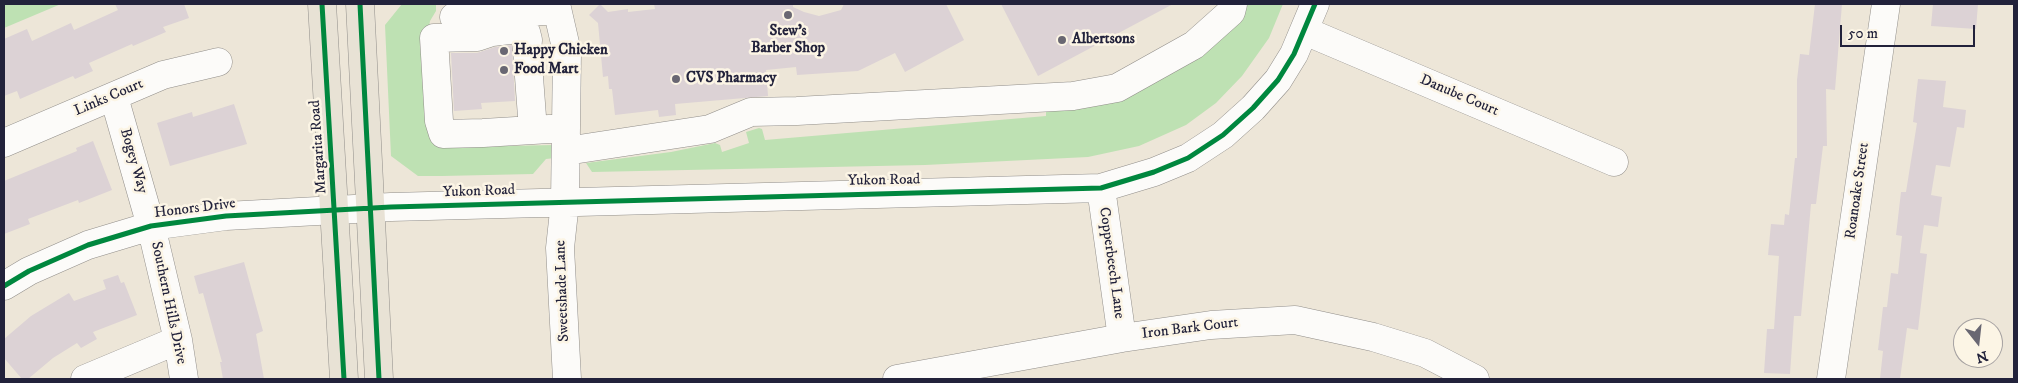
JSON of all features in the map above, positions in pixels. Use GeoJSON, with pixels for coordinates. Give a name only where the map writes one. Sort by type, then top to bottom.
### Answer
{"type":"FeatureCollection","features":[{"type":"Feature","properties":{"kind":"main road","name":"Margarita Road"},"geometry":{"type":"LineString","coordinates":[[322,4],[336,210],[344,379]]}},
{"type":"Feature","properties":{"kind":"main road"},"geometry":{"type":"LineString","coordinates":[[360,4],[379,379]]}},
{"type":"Feature","properties":{"kind":"street"},"geometry":{"type":"LineString","coordinates":[[557,7],[460,24],[434,38],[439,121],[443,134],[533,130],[566,139],[710,129],[752,112],[1073,96],[1117,88],[1194,45],[1230,12],[1233,4]]}},
{"type":"Feature","properties":{"kind":"street","name":"Yukon Road"},"geometry":{"type":"LineString","coordinates":[[371,208],[1101,188],[1154,172],[1188,158],[1223,135],[1253,108],[1278,80],[1294,54],[1315,4]]}},
{"type":"Feature","properties":{"kind":"street","name":"Roanoake Street"},"geometry":{"type":"LineString","coordinates":[[1831,379],[1886,4]]}},
{"type":"Feature","properties":{"kind":"street","name":"Sweetshade Lane"},"geometry":{"type":"LineString","coordinates":[[557,7],[566,52],[565,202],[560,248],[567,379]]}},
{"type":"Feature","properties":{"kind":"street"},"geometry":{"type":"LineString","coordinates":[[460,24],[492,32],[518,29],[526,32],[533,130]]}},
{"type":"Feature","properties":{"kind":"street","name":"Danube Court"},"geometry":{"type":"LineString","coordinates":[[1305,31],[1614,162]]}},
{"type":"Feature","properties":{"kind":"street","name":"Links Court"},"geometry":{"type":"LineString","coordinates":[[4,143],[163,75],[218,62]]}},
{"type":"Feature","properties":{"kind":"street","name":"Bogey Way"},"geometry":{"type":"LineString","coordinates":[[114,97],[151,226]]}},
{"type":"Feature","properties":{"kind":"street","name":"Copperbeech Lane"},"geometry":{"type":"LineString","coordinates":[[1101,188],[1122,338]]}},
{"type":"Feature","properties":{"kind":"street","name":"Honors Drive"},"geometry":{"type":"LineString","coordinates":[[4,286],[29,271],[88,246],[151,226],[226,216],[371,208]]}},
{"type":"Feature","properties":{"kind":"street","name":"Southern Hills Drive"},"geometry":{"type":"LineString","coordinates":[[151,226],[178,340],[184,379]]}},
{"type":"Feature","properties":{"kind":"street","name":"Iron Bark Court"},"geometry":{"type":"LineString","coordinates":[[897,379],[1122,338],[1211,325],[1295,320],[1373,337],[1426,353],[1475,379]]}},
{"type":"Feature","properties":{"kind":"street"},"geometry":{"type":"LineString","coordinates":[[85,379],[178,340]]}},
{"type":"Feature","properties":{"kind":"green space"},"geometry":{"type":"Polygon","coordinates":[[[4,4],[61,4],[4,28],[4,4]]]}},
{"type":"Feature","properties":{"kind":"green space"},"geometry":{"type":"Polygon","coordinates":[[[402,4],[436,4],[436,11],[429,27],[451,147],[554,145],[555,158],[546,159],[533,174],[418,176],[391,156],[385,25],[402,4]]]}},
{"type":"Feature","properties":{"kind":"green space"},"geometry":{"type":"Polygon","coordinates":[[[1249,4],[1283,4],[1269,38],[1242,76],[1216,103],[1186,125],[1139,146],[1088,157],[925,165],[592,172],[586,163],[671,152],[715,143],[720,145],[722,152],[749,143],[746,132],[759,128],[762,129],[765,140],[1046,116],[1046,106],[1213,40],[1249,4]]]}},
{"type":"Feature","properties":{"kind":"building"},"geometry":{"type":"Polygon","coordinates":[[[115,4],[184,4],[189,18],[163,27],[166,32],[133,46],[132,44],[89,63],[93,71],[75,79],[73,76],[20,99],[17,91],[4,96],[4,39],[27,29],[32,41],[71,23],[74,30],[118,10],[115,4]]]}},
{"type":"Feature","properties":{"kind":"building"},"geometry":{"type":"Polygon","coordinates":[[[600,4],[608,12],[628,9],[628,12],[655,9],[654,4],[793,4],[793,7],[819,16],[841,10],[844,4],[946,4],[964,40],[905,72],[895,53],[858,71],[797,75],[796,67],[766,70],[768,96],[675,104],[676,115],[659,117],[658,110],[615,115],[612,89],[609,89],[608,76],[603,77],[598,23],[589,15],[600,4]]]}},
{"type":"Feature","properties":{"kind":"building","name":"Albertsons"},"geometry":{"type":"Polygon","coordinates":[[[1001,4],[1173,4],[1038,76],[1001,4]]]}},
{"type":"Feature","properties":{"kind":"building"},"geometry":{"type":"Polygon","coordinates":[[[1815,4],[1842,4],[1835,90],[1826,89],[1827,146],[1823,146],[1816,204],[1811,204],[1801,316],[1794,316],[1790,374],[1764,373],[1767,329],[1774,329],[1779,256],[1768,255],[1771,224],[1784,225],[1785,214],[1789,215],[1795,158],[1797,158],[1797,80],[1800,54],[1809,55],[1815,4]]]}},
{"type":"Feature","properties":{"kind":"building"},"geometry":{"type":"Polygon","coordinates":[[[1933,4],[1978,4],[1976,29],[1931,26],[1933,4]]]}},
{"type":"Feature","properties":{"kind":"building"},"geometry":{"type":"Polygon","coordinates":[[[512,45],[515,101],[481,103],[482,109],[454,111],[451,53],[477,53],[495,47],[512,45]]]}},
{"type":"Feature","properties":{"kind":"building"},"geometry":{"type":"Polygon","coordinates":[[[1918,79],[1946,81],[1943,107],[1966,110],[1964,128],[1957,127],[1950,167],[1936,165],[1931,195],[1942,197],[1938,227],[1924,225],[1920,253],[1927,254],[1918,330],[1907,328],[1900,379],[1880,379],[1883,351],[1878,350],[1883,307],[1887,307],[1891,273],[1898,274],[1902,236],[1896,235],[1901,192],[1906,192],[1917,123],[1913,122],[1918,79]]]}},
{"type":"Feature","properties":{"kind":"building"},"geometry":{"type":"Polygon","coordinates":[[[234,104],[247,144],[170,166],[157,123],[192,112],[193,117],[234,104]]]}},
{"type":"Feature","properties":{"kind":"building"},"geometry":{"type":"Polygon","coordinates":[[[93,141],[112,190],[79,203],[78,200],[28,219],[30,224],[4,234],[4,181],[77,151],[76,148],[93,141]]]}},
{"type":"Feature","properties":{"kind":"building"},"geometry":{"type":"Polygon","coordinates":[[[244,262],[263,331],[256,334],[264,379],[223,379],[220,362],[222,362],[203,293],[199,294],[194,276],[244,262]]]}},
{"type":"Feature","properties":{"kind":"building"},"geometry":{"type":"Polygon","coordinates":[[[118,275],[121,283],[124,282],[137,315],[93,332],[97,339],[81,348],[77,343],[53,358],[28,379],[22,379],[4,358],[4,339],[31,316],[69,293],[74,301],[106,289],[103,280],[118,275]]]}},
{"type":"Feature","properties":{"kind":"cycle path"},"geometry":{"type":"LineString","coordinates":[[322,4],[344,379]]}},
{"type":"Feature","properties":{"kind":"cycle path"},"geometry":{"type":"LineString","coordinates":[[360,4],[379,379]]}},
{"type":"Feature","properties":{"kind":"cycle path"},"geometry":{"type":"LineString","coordinates":[[4,286],[29,271],[88,245],[151,226],[226,216],[391,207],[1101,188],[1154,172],[1188,158],[1223,135],[1253,108],[1278,80],[1294,54],[1315,4]]}},
{"type":"Feature","properties":{"kind":"place","name":"Stew's Barber Shop"},"geometry":{"type":"Point","coordinates":[788,15]}},
{"type":"Feature","properties":{"kind":"place","name":"Albertsons"},"geometry":{"type":"Point","coordinates":[1062,40]}},
{"type":"Feature","properties":{"kind":"place","name":"Happy Chicken"},"geometry":{"type":"Point","coordinates":[504,51]}},
{"type":"Feature","properties":{"kind":"place","name":"Food Mart"},"geometry":{"type":"Point","coordinates":[504,70]}},
{"type":"Feature","properties":{"kind":"place","name":"CVS Pharmacy"},"geometry":{"type":"Point","coordinates":[676,79]}}]}
